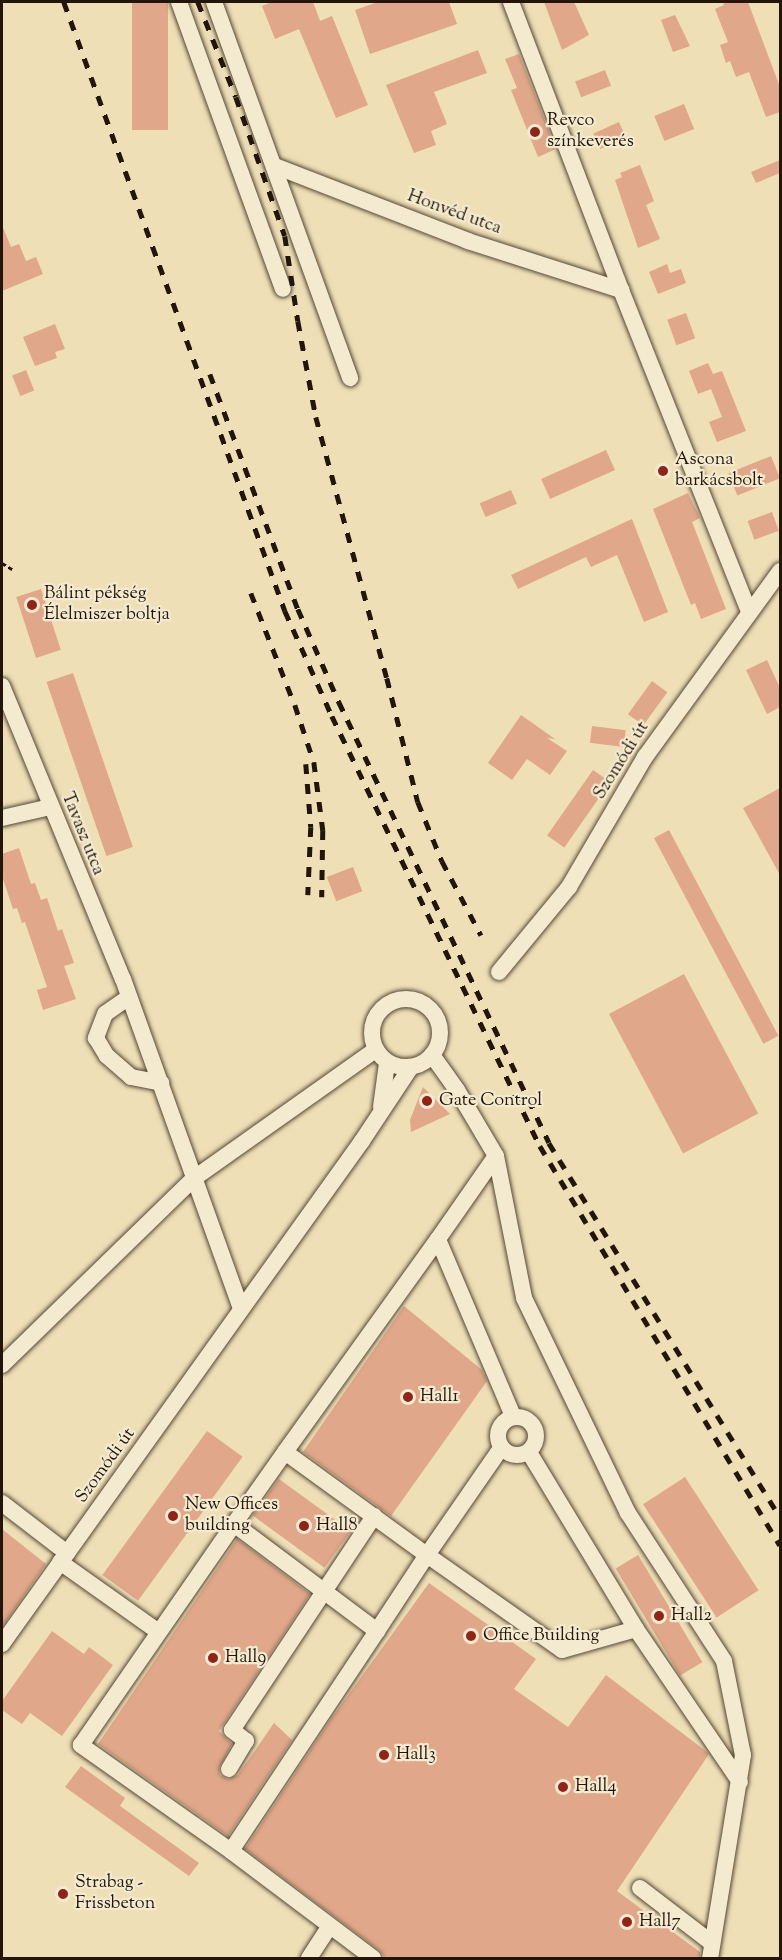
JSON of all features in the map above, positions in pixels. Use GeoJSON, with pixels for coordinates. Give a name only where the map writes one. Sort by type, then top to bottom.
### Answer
{"type":"FeatureCollection","features":[{"type":"Feature","properties":{"kind":"street"},"geometry":{"type":"LineString","coordinates":[[179,2],[283,289]]}},
{"type":"Feature","properties":{"kind":"street"},"geometry":{"type":"LineString","coordinates":[[214,2],[350,378]]}},
{"type":"Feature","properties":{"kind":"street"},"geometry":{"type":"LineString","coordinates":[[511,2],[621,290],[749,612]]}},
{"type":"Feature","properties":{"kind":"street","name":"Honvéd utca"},"geometry":{"type":"LineString","coordinates":[[275,166],[468,241],[621,290]]}},
{"type":"Feature","properties":{"kind":"street","name":"Szomódi út"},"geometry":{"type":"LineString","coordinates":[[499,972],[569,887],[645,757],[780,571]]}},
{"type":"Feature","properties":{"kind":"street","name":"Tavasz utca"},"geometry":{"type":"LineString","coordinates":[[2,686],[129,997],[154,1076],[242,1309]]}},
{"type":"Feature","properties":{"kind":"street"},"geometry":{"type":"LineString","coordinates":[[2,818],[46,808],[49,803]]}},
{"type":"Feature","properties":{"kind":"street"},"geometry":{"type":"LineString","coordinates":[[129,997],[105,1014],[96,1038],[107,1056],[131,1077],[154,1076]]}},
{"type":"Feature","properties":{"kind":"street"},"geometry":{"type":"LineString","coordinates":[[407,998],[428,1006],[439,1024],[440,1035],[432,1055],[422,1063],[411,1067],[398,1067],[387,1063],[375,1050],[371,1033],[374,1018],[383,1006],[396,999],[407,998]]}},
{"type":"Feature","properties":{"kind":"street"},"geometry":{"type":"LineString","coordinates":[[2,1365],[193,1179],[375,1050]]}},
{"type":"Feature","properties":{"kind":"street"},"geometry":{"type":"LineString","coordinates":[[432,1055],[453,1083],[496,1156],[524,1298],[628,1513],[724,1661],[743,1755],[711,1951]]}},
{"type":"Feature","properties":{"kind":"street"},"geometry":{"type":"LineString","coordinates":[[379,1116],[386,1088],[387,1063]]}},
{"type":"Feature","properties":{"kind":"street","name":"Szomódi út"},"geometry":{"type":"LineString","coordinates":[[2,1644],[379,1116],[411,1067]]}},
{"type":"Feature","properties":{"kind":"street"},"geometry":{"type":"LineString","coordinates":[[373,1959],[231,1851],[81,1745],[234,1524],[496,1156]]}},
{"type":"Feature","properties":{"kind":"street"},"geometry":{"type":"LineString","coordinates":[[438,1239],[513,1416]]}},
{"type":"Feature","properties":{"kind":"street"},"geometry":{"type":"LineString","coordinates":[[513,1416],[528,1419],[535,1429],[535,1442],[529,1452],[516,1456],[507,1454],[501,1448],[497,1436],[502,1424],[513,1416]]}},
{"type":"Feature","properties":{"kind":"street"},"geometry":{"type":"LineString","coordinates":[[231,1851],[427,1555],[501,1448]]}},
{"type":"Feature","properties":{"kind":"street"},"geometry":{"type":"LineString","coordinates":[[285,1452],[562,1650],[636,1629]]}},
{"type":"Feature","properties":{"kind":"street"},"geometry":{"type":"LineString","coordinates":[[529,1452],[636,1629],[740,1782]]}},
{"type":"Feature","properties":{"kind":"street"},"geometry":{"type":"LineString","coordinates":[[2,1503],[64,1558],[159,1632]]}},
{"type":"Feature","properties":{"kind":"street"},"geometry":{"type":"LineString","coordinates":[[229,1769],[246,1742],[232,1730],[374,1516]]}},
{"type":"Feature","properties":{"kind":"street"},"geometry":{"type":"LineString","coordinates":[[234,1524],[377,1631]]}},
{"type":"Feature","properties":{"kind":"street"},"geometry":{"type":"LineString","coordinates":[[640,1888],[711,1951]]}},
{"type":"Feature","properties":{"kind":"street"},"geometry":{"type":"LineString","coordinates":[[309,1959],[330,1926]]}},
{"type":"Feature","properties":{"kind":"path"},"geometry":{"type":"LineString","coordinates":[[2,563],[12,568]]}},
{"type":"Feature","properties":{"kind":"building"},"geometry":{"type":"Polygon","coordinates":[[[132,2],[168,2],[168,130],[132,130],[132,2]]]}},
{"type":"Feature","properties":{"kind":"building"},"geometry":{"type":"Polygon","coordinates":[[[272,2],[313,2],[320,21],[332,16],[368,105],[336,118],[299,29],[275,39],[262,6],[272,2]]]}},
{"type":"Feature","properties":{"kind":"building"},"geometry":{"type":"Polygon","coordinates":[[[378,2],[449,2],[457,24],[370,54],[355,10],[378,2]]]}},
{"type":"Feature","properties":{"kind":"building"},"geometry":{"type":"Polygon","coordinates":[[[544,2],[574,2],[589,35],[562,50],[544,2]]]}},
{"type":"Feature","properties":{"kind":"building"},"geometry":{"type":"Polygon","coordinates":[[[723,2],[748,2],[780,87],[780,112],[766,117],[749,72],[736,77],[730,61],[726,63],[720,45],[728,42],[715,9],[724,5],[723,2]]]}},
{"type":"Feature","properties":{"kind":"building"},"geometry":{"type":"Polygon","coordinates":[[[675,15],[690,46],[673,52],[661,20],[675,15]]]}},
{"type":"Feature","properties":{"kind":"building"},"geometry":{"type":"Polygon","coordinates":[[[478,50],[487,73],[434,92],[447,124],[431,131],[436,145],[414,153],[386,85],[478,50]]]}},
{"type":"Feature","properties":{"kind":"building"},"geometry":{"type":"Polygon","coordinates":[[[519,54],[556,149],[538,157],[511,90],[517,88],[505,59],[519,54]]]}},
{"type":"Feature","properties":{"kind":"building"},"geometry":{"type":"Polygon","coordinates":[[[605,70],[611,86],[581,97],[575,81],[605,70]]]}},
{"type":"Feature","properties":{"kind":"building"},"geometry":{"type":"Polygon","coordinates":[[[684,104],[694,129],[664,141],[654,116],[684,104]]]}},
{"type":"Feature","properties":{"kind":"building"},"geometry":{"type":"Polygon","coordinates":[[[619,122],[626,138],[600,149],[593,133],[619,122]]]}},
{"type":"Feature","properties":{"kind":"building"},"geometry":{"type":"Polygon","coordinates":[[[780,160],[780,173],[756,183],[751,172],[780,160]]]}},
{"type":"Feature","properties":{"kind":"building"},"geometry":{"type":"Polygon","coordinates":[[[640,165],[654,201],[646,205],[660,239],[638,248],[615,180],[622,177],[620,173],[640,165]]]}},
{"type":"Feature","properties":{"kind":"building"},"geometry":{"type":"Polygon","coordinates":[[[2,225],[11,247],[19,244],[26,261],[36,257],[43,274],[2,291],[2,225]]]}},
{"type":"Feature","properties":{"kind":"building"},"geometry":{"type":"Polygon","coordinates":[[[667,264],[670,273],[681,269],[686,283],[658,294],[649,272],[667,264]]]}},
{"type":"Feature","properties":{"kind":"building"},"geometry":{"type":"Polygon","coordinates":[[[686,313],[695,338],[676,345],[667,320],[686,313]]]}},
{"type":"Feature","properties":{"kind":"building"},"geometry":{"type":"Polygon","coordinates":[[[55,324],[65,349],[55,352],[57,358],[35,366],[23,337],[55,324]]]}},
{"type":"Feature","properties":{"kind":"building"},"geometry":{"type":"Polygon","coordinates":[[[708,363],[713,374],[722,371],[746,431],[717,442],[709,422],[722,417],[711,389],[698,394],[689,371],[708,363]]]}},
{"type":"Feature","properties":{"kind":"building"},"geometry":{"type":"Polygon","coordinates":[[[26,370],[34,390],[20,396],[12,376],[26,370]]]}},
{"type":"Feature","properties":{"kind":"building"},"geometry":{"type":"Polygon","coordinates":[[[606,450],[615,470],[550,499],[541,479],[606,450]]]}},
{"type":"Feature","properties":{"kind":"building"},"geometry":{"type":"Polygon","coordinates":[[[771,456],[780,478],[737,495],[728,473],[771,456]]]}},
{"type":"Feature","properties":{"kind":"building"},"geometry":{"type":"Polygon","coordinates":[[[511,490],[517,504],[486,517],[480,503],[511,490]]]}},
{"type":"Feature","properties":{"kind":"building"},"geometry":{"type":"Polygon","coordinates":[[[688,493],[700,518],[692,522],[726,609],[701,619],[695,603],[691,605],[653,509],[688,493]]]}},
{"type":"Feature","properties":{"kind":"building"},"geometry":{"type":"Polygon","coordinates":[[[772,512],[779,531],[754,540],[748,521],[772,512]]]}},
{"type":"Feature","properties":{"kind":"building"},"geometry":{"type":"Polygon","coordinates":[[[632,519],[668,612],[644,622],[617,555],[591,567],[586,557],[518,589],[511,575],[632,519]]]}},
{"type":"Feature","properties":{"kind":"building"},"geometry":{"type":"Polygon","coordinates":[[[41,589],[61,650],[36,658],[16,597],[41,589]]]}},
{"type":"Feature","properties":{"kind":"building"},"geometry":{"type":"Polygon","coordinates":[[[767,660],[780,688],[780,707],[767,714],[746,670],[767,660]]]}},
{"type":"Feature","properties":{"kind":"building"},"geometry":{"type":"Polygon","coordinates":[[[73,673],[133,847],[106,856],[47,682],[73,673]]]}},
{"type":"Feature","properties":{"kind":"building"},"geometry":{"type":"Polygon","coordinates":[[[652,681],[667,692],[643,725],[628,714],[652,681]]]}},
{"type":"Feature","properties":{"kind":"building"},"geometry":{"type":"Polygon","coordinates":[[[521,715],[555,739],[547,738],[567,751],[550,775],[527,759],[512,780],[488,763],[521,715]]]}},
{"type":"Feature","properties":{"kind":"building"},"geometry":{"type":"Polygon","coordinates":[[[592,726],[626,730],[624,747],[590,743],[592,726]]]}},
{"type":"Feature","properties":{"kind":"building"},"geometry":{"type":"Polygon","coordinates":[[[593,770],[610,782],[564,848],[547,836],[593,770]]]}},
{"type":"Feature","properties":{"kind":"building"},"geometry":{"type":"Polygon","coordinates":[[[780,788],[780,875],[743,808],[780,788]]]}},
{"type":"Feature","properties":{"kind":"building"},"geometry":{"type":"Polygon","coordinates":[[[669,830],[778,1036],[763,1044],[654,838],[669,830]]]}},
{"type":"Feature","properties":{"kind":"building"},"geometry":{"type":"Polygon","coordinates":[[[19,848],[31,884],[35,883],[41,900],[47,898],[58,931],[62,929],[74,963],[64,966],[76,999],[43,1010],[37,990],[47,987],[25,922],[22,923],[17,908],[13,909],[2,876],[2,854],[19,848]]]}},
{"type":"Feature","properties":{"kind":"building"},"geometry":{"type":"Polygon","coordinates":[[[353,867],[362,891],[336,901],[327,877],[353,867]]]}},
{"type":"Feature","properties":{"kind":"building"},"geometry":{"type":"Polygon","coordinates":[[[684,974],[758,1114],[683,1153],[609,1014],[684,974]]]}},
{"type":"Feature","properties":{"kind":"building","name":"Gate Control"},"geometry":{"type":"Polygon","coordinates":[[[423,1087],[450,1114],[411,1132],[410,1120],[423,1087]]]}},
{"type":"Feature","properties":{"kind":"building","name":"Hall1"},"geometry":{"type":"Polygon","coordinates":[[[404,1306],[482,1370],[487,1381],[391,1516],[303,1452],[404,1306]]]}},
{"type":"Feature","properties":{"kind":"building","name":"New Offices building"},"geometry":{"type":"Polygon","coordinates":[[[207,1431],[243,1457],[138,1601],[102,1575],[207,1431]]]}},
{"type":"Feature","properties":{"kind":"building"},"geometry":{"type":"Polygon","coordinates":[[[685,1477],[759,1590],[717,1617],[643,1504],[685,1477]]]}},
{"type":"Feature","properties":{"kind":"building","name":"Hall8"},"geometry":{"type":"Polygon","coordinates":[[[279,1479],[351,1531],[325,1568],[253,1515],[279,1479]]]}},
{"type":"Feature","properties":{"kind":"building"},"geometry":{"type":"Polygon","coordinates":[[[2,1529],[46,1564],[2,1627],[2,1529]]]}},
{"type":"Feature","properties":{"kind":"building","name":"Hall9"},"geometry":{"type":"Polygon","coordinates":[[[237,1539],[310,1594],[219,1731],[232,1744],[219,1768],[220,1775],[228,1779],[238,1775],[274,1723],[292,1740],[228,1836],[98,1744],[237,1539]]]}},
{"type":"Feature","properties":{"kind":"building","name":"Hall2"},"geometry":{"type":"Polygon","coordinates":[[[638,1555],[702,1662],[680,1676],[616,1568],[638,1555]]]}},
{"type":"Feature","properties":{"kind":"building"},"geometry":{"type":"Polygon","coordinates":[[[429,1583],[536,1659],[514,1689],[568,1727],[606,1675],[709,1754],[617,1891],[700,1952],[700,1959],[386,1959],[379,1950],[245,1849],[331,1719],[429,1583]]]}},
{"type":"Feature","properties":{"kind":"building"},"geometry":{"type":"Polygon","coordinates":[[[52,1631],[84,1654],[89,1647],[113,1665],[62,1736],[30,1713],[22,1724],[2,1710],[2,1701],[52,1631]]]}},
{"type":"Feature","properties":{"kind":"building"},"geometry":{"type":"Polygon","coordinates":[[[81,1766],[125,1798],[120,1806],[199,1863],[189,1876],[65,1787],[81,1766]]]}},
{"type":"Feature","properties":{"kind":"railway"},"geometry":{"type":"LineString","coordinates":[[64,2],[285,611],[332,716],[540,1146],[780,1545]]}},
{"type":"Feature","properties":{"kind":"railway"},"geometry":{"type":"LineString","coordinates":[[198,2],[236,97],[285,236],[316,417],[418,802],[442,861],[481,935]]}},
{"type":"Feature","properties":{"kind":"railway"},"geometry":{"type":"LineString","coordinates":[[210,374],[298,609],[339,702],[549,1143],[780,1517]]}},
{"type":"Feature","properties":{"kind":"railway"},"geometry":{"type":"LineString","coordinates":[[251,593],[295,705],[314,762],[323,830],[322,897]]}},
{"type":"Feature","properties":{"kind":"railway"},"geometry":{"type":"LineString","coordinates":[[306,764],[311,827],[308,895]]}},
{"type":"Feature","properties":{"kind":"place","name":"Revco színkeverés"},"geometry":{"type":"Point","coordinates":[535,132]}},
{"type":"Feature","properties":{"kind":"place","name":"Ascona barkácsbolt"},"geometry":{"type":"Point","coordinates":[663,471]}},
{"type":"Feature","properties":{"kind":"place","name":"Bálint pékség Élelmiszer boltja"},"geometry":{"type":"Point","coordinates":[32,605]}},
{"type":"Feature","properties":{"kind":"place","name":"Gate Control"},"geometry":{"type":"Point","coordinates":[427,1101]}},
{"type":"Feature","properties":{"kind":"place","name":"Hall1"},"geometry":{"type":"Point","coordinates":[408,1397]}},
{"type":"Feature","properties":{"kind":"place","name":"New Offices building"},"geometry":{"type":"Point","coordinates":[173,1516]}},
{"type":"Feature","properties":{"kind":"place","name":"Hall8"},"geometry":{"type":"Point","coordinates":[304,1526]}},
{"type":"Feature","properties":{"kind":"place","name":"Hall2"},"geometry":{"type":"Point","coordinates":[659,1616]}},
{"type":"Feature","properties":{"kind":"place","name":"Office Building"},"geometry":{"type":"Point","coordinates":[471,1636]}},
{"type":"Feature","properties":{"kind":"place","name":"Hall9"},"geometry":{"type":"Point","coordinates":[213,1658]}},
{"type":"Feature","properties":{"kind":"place","name":"Hall3"},"geometry":{"type":"Point","coordinates":[384,1755]}},
{"type":"Feature","properties":{"kind":"place","name":"Hall4"},"geometry":{"type":"Point","coordinates":[563,1787]}},
{"type":"Feature","properties":{"kind":"place","name":"Strabag - Frissbeton"},"geometry":{"type":"Point","coordinates":[63,1894]}},
{"type":"Feature","properties":{"kind":"place","name":"Hall7"},"geometry":{"type":"Point","coordinates":[627,1922]}}]}
